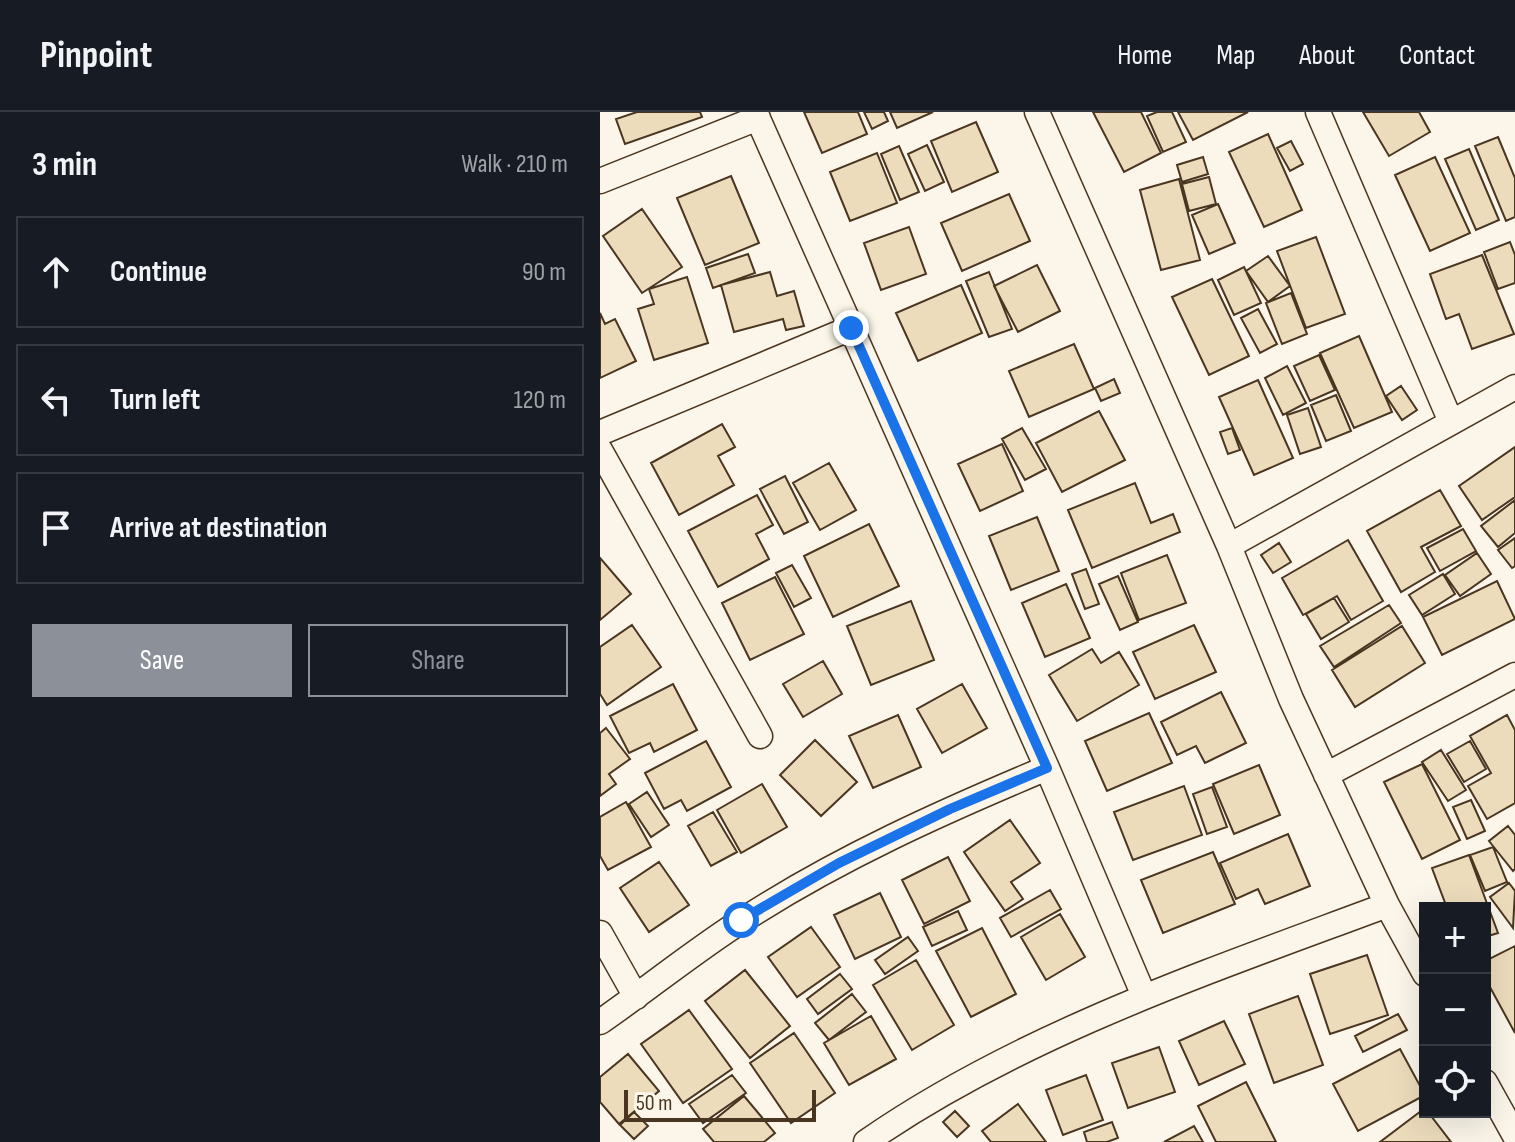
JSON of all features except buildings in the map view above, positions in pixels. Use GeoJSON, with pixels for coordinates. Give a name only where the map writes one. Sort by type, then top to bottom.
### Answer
{"type":"FeatureCollection","features":[{"type":"Feature","properties":{"kind":"street"},"geometry":{"type":"LineString","coordinates":[[1037,112],[1229,546],[1291,699],[1387,905],[1419,963]]}},
{"type":"Feature","properties":{"kind":"street"},"geometry":{"type":"LineString","coordinates":[[1318,112],[1451,422]]}},
{"type":"Feature","properties":{"kind":"street"},"geometry":{"type":"LineString","coordinates":[[600,181],[756,115],[1047,768],[1144,996]]}},
{"type":"Feature","properties":{"kind":"street"},"geometry":{"type":"LineString","coordinates":[[600,433],[851,328]]}},
{"type":"Feature","properties":{"kind":"street"},"geometry":{"type":"LineString","coordinates":[[1229,546],[1515,387]]}},
{"type":"Feature","properties":{"kind":"street"},"geometry":{"type":"LineString","coordinates":[[600,450],[760,736]]}},
{"type":"Feature","properties":{"kind":"street"},"geometry":{"type":"LineString","coordinates":[[1326,775],[1515,675]]}},
{"type":"Feature","properties":{"kind":"street"},"geometry":{"type":"LineString","coordinates":[[600,1022],[741,920],[839,863],[950,809],[1047,768]]}},
{"type":"Feature","properties":{"kind":"street"},"geometry":{"type":"LineString","coordinates":[[866,1142],[907,1113],[994,1067],[1144,996],[1387,905]]}},
{"type":"Feature","properties":{"kind":"street"},"geometry":{"type":"LineString","coordinates":[[600,933],[636,997]]}},
{"type":"Feature","properties":{"kind":"street"},"geometry":{"type":"LineString","coordinates":[[1491,1093],[1515,1136]]}},
{"type":"Feature","properties":{"kind":"route"},"geometry":{"type":"LineString","coordinates":[[741,920],[839,863],[950,809],[1047,768],[851,328]]}}]}
